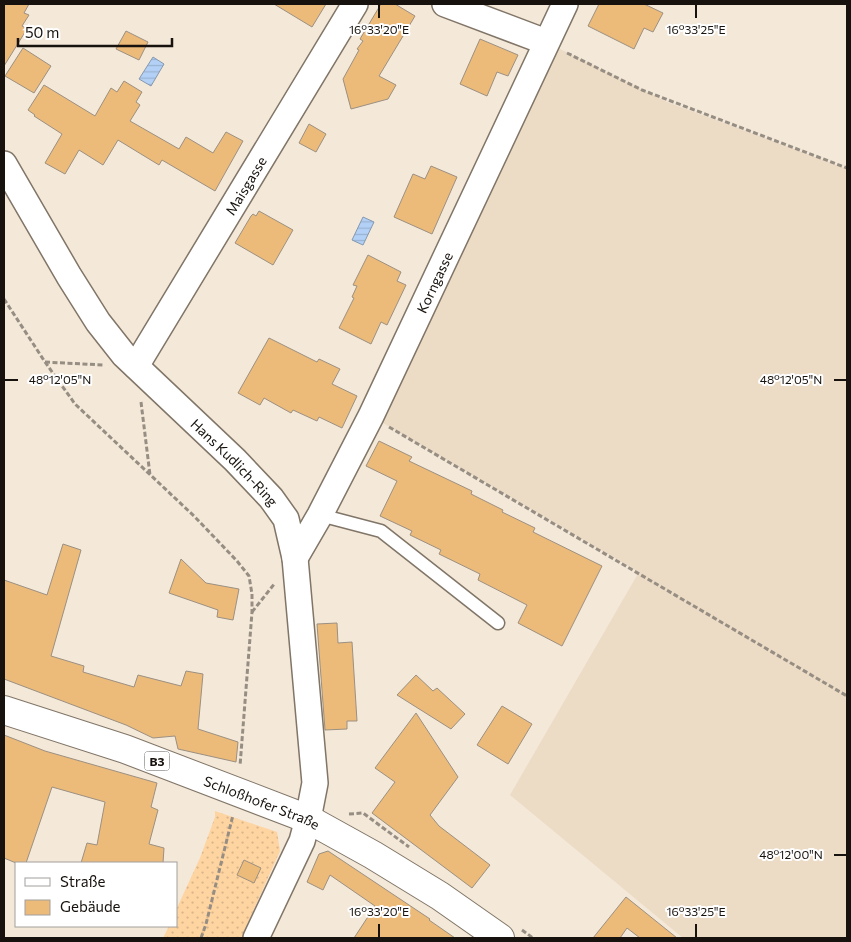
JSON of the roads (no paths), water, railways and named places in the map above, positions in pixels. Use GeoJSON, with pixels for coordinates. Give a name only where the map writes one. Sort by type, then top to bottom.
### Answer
{"type":"FeatureCollection","features":[{"type":"Feature","properties":{"kind":"main road","name":"Schloßhofer Straße"},"geometry":{"type":"LineString","coordinates":[[4,710],[125,749],[308,819],[373,855],[440,896],[500,938]]}},
{"type":"Feature","properties":{"kind":"street","name":"Maisgasse"},"geometry":{"type":"LineString","coordinates":[[136,366],[355,4]]}},
{"type":"Feature","properties":{"kind":"street"},"geometry":{"type":"LineString","coordinates":[[445,4],[546,42]]}},
{"type":"Feature","properties":{"kind":"street","name":"Korngasse"},"geometry":{"type":"LineString","coordinates":[[295,558],[320,515],[371,416],[565,4]]}},
{"type":"Feature","properties":{"kind":"street","name":"Hans Kudlich-Ring"},"geometry":{"type":"LineString","coordinates":[[4,164],[69,276],[98,322],[124,355],[235,460],[271,498],[286,519],[295,558],[315,783],[302,841],[256,938]]}},
{"type":"Feature","properties":{"kind":"lane"},"geometry":{"type":"LineString","coordinates":[[320,515],[381,531],[498,623]]}},
{"type":"Feature","properties":{"kind":"water"},"geometry":{"type":"Polygon","coordinates":[[[153,57],[164,64],[151,86],[139,79],[153,57]]]}},
{"type":"Feature","properties":{"kind":"water"},"geometry":{"type":"Polygon","coordinates":[[[363,217],[374,222],[363,245],[352,240],[363,217]]]}}]}
